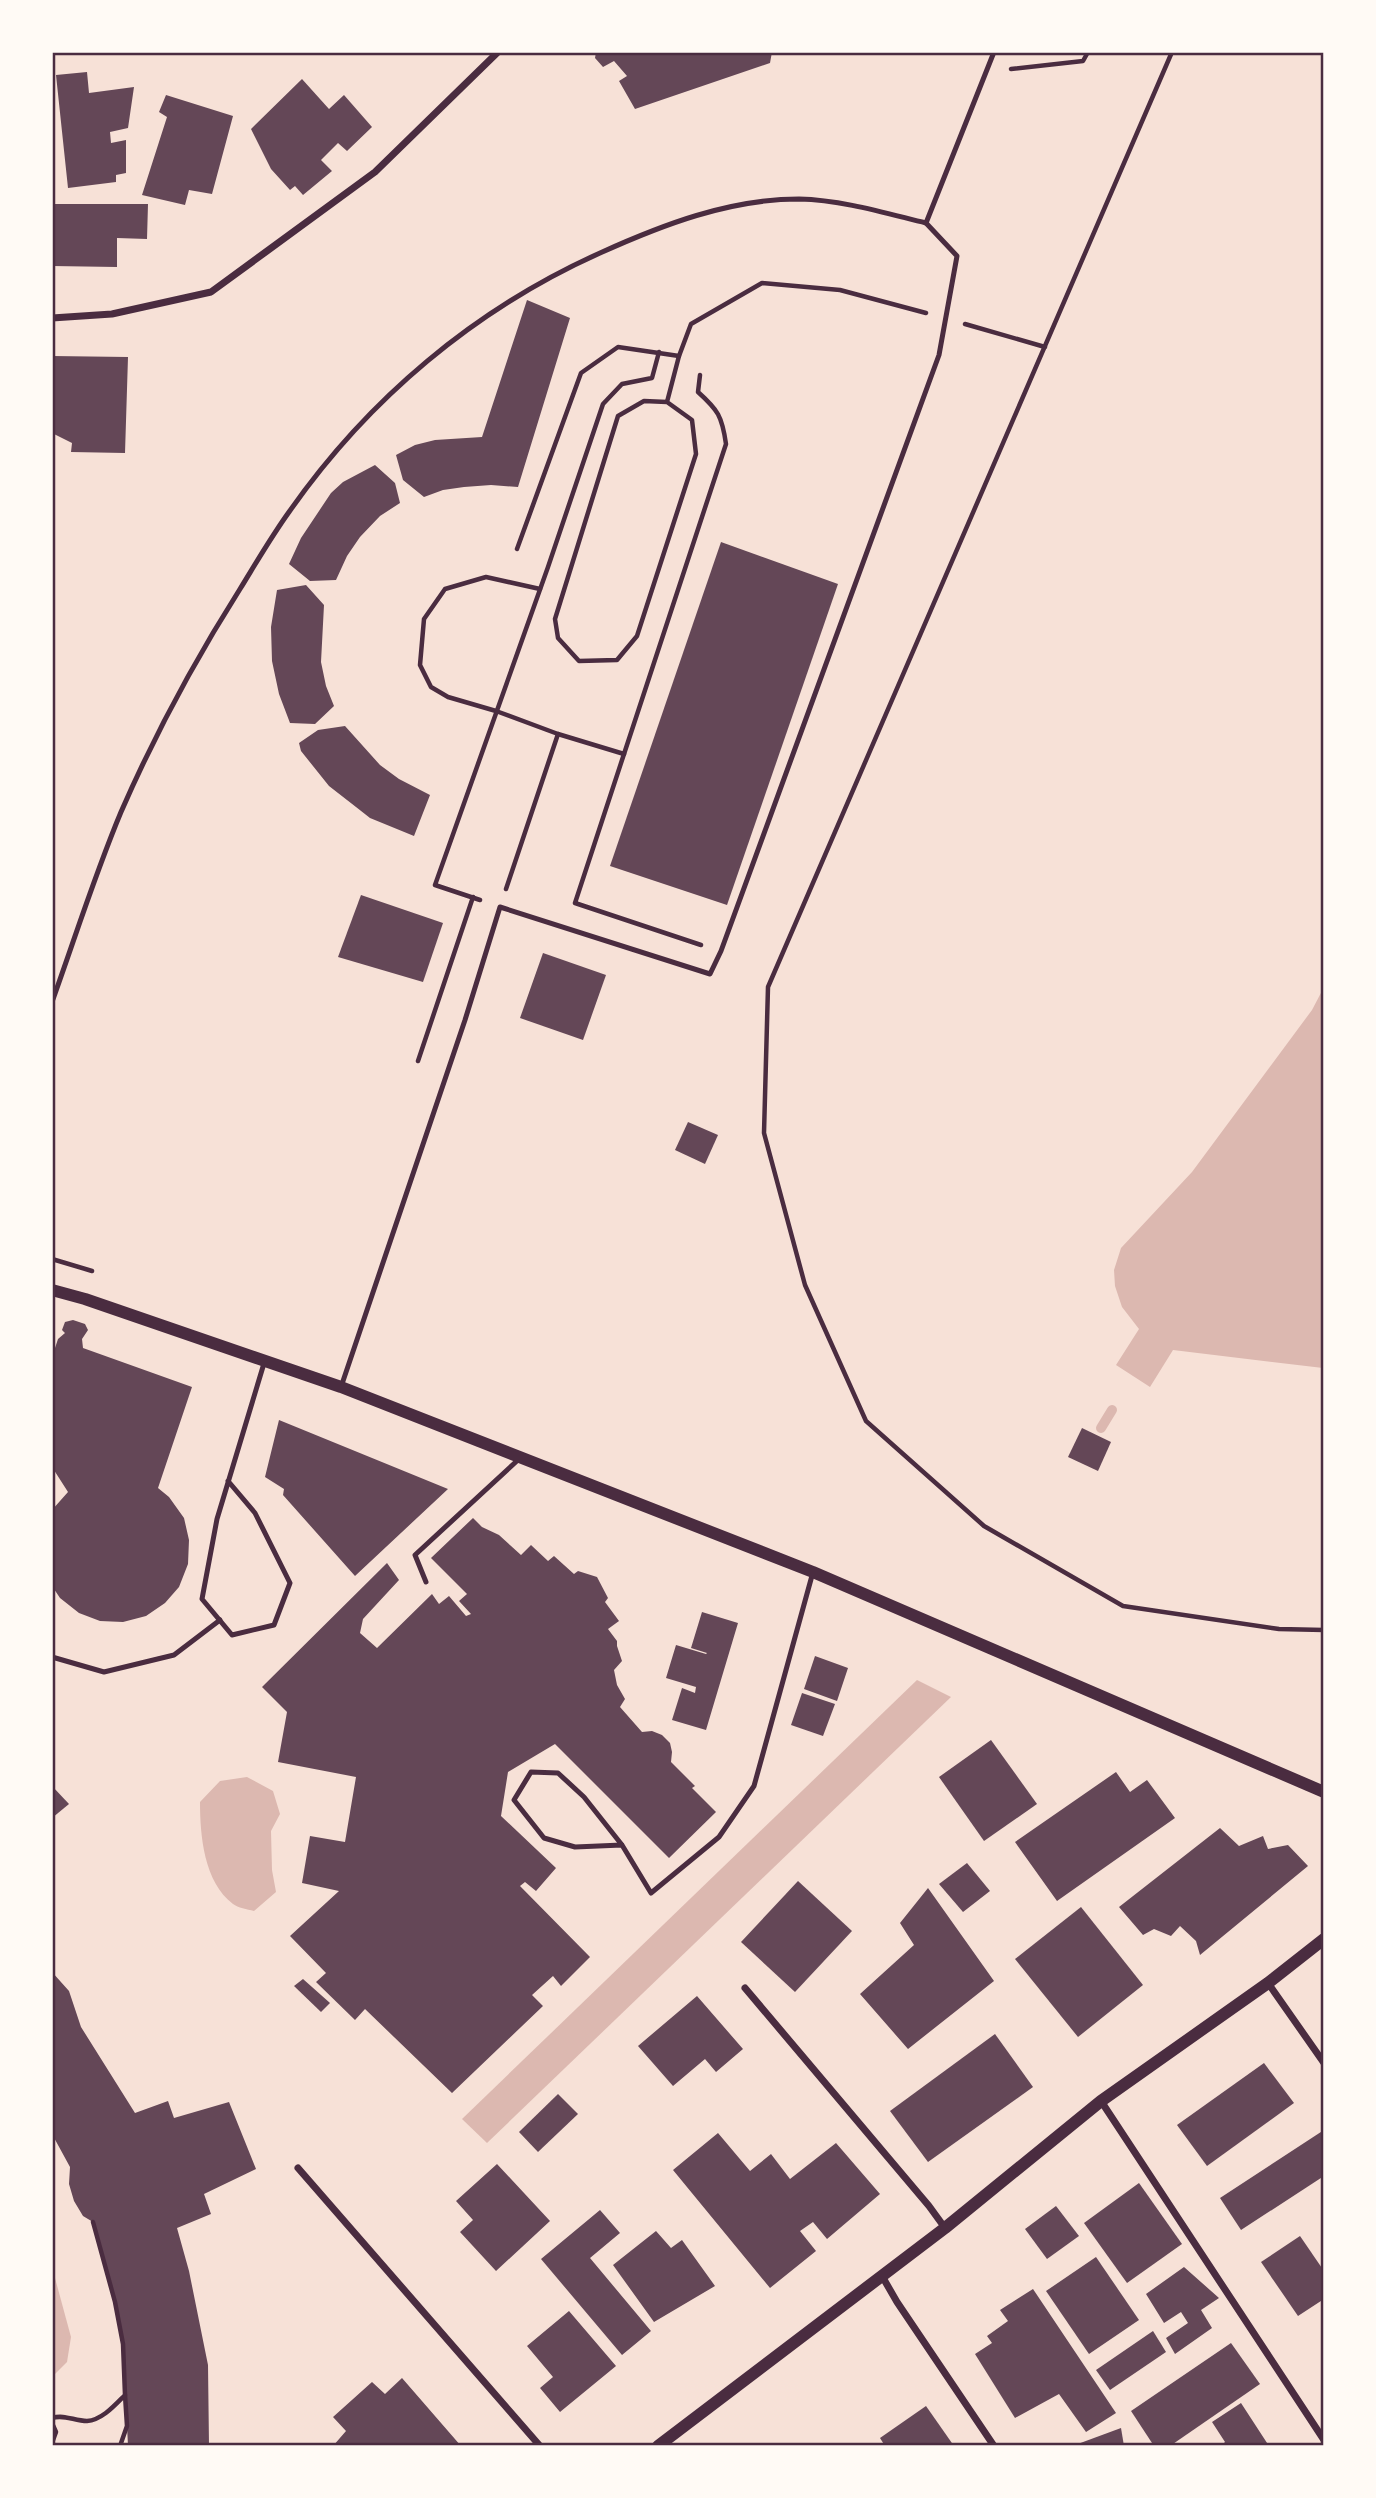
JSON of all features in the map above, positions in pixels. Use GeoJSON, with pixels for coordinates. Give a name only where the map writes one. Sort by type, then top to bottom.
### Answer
{"type":"FeatureCollection","features":[{"type":"Feature","properties":{"kind":"street"},"geometry":{"type":"LineString","coordinates":[[52,318],[112,314],[211,292],[374,172],[498,52]]}},
{"type":"Feature","properties":{"kind":"street"},"geometry":{"type":"LineString","coordinates":[[52,1290],[341,1387],[813,1572],[1324,1792]]}},
{"type":"Feature","properties":{"kind":"street"},"geometry":{"type":"LineString","coordinates":[[658,2445],[945,2228],[1101,2101],[1268,1983],[1324,1939]]}},
{"type":"Feature","properties":{"kind":"street"},"geometry":{"type":"LineString","coordinates":[[1268,1983],[1324,2063]]}},
{"type":"Feature","properties":{"kind":"street"},"geometry":{"type":"LineString","coordinates":[[745,1988],[945,2228]]}},
{"type":"Feature","properties":{"kind":"street"},"geometry":{"type":"LineString","coordinates":[[1101,2101],[1324,2440]]}},
{"type":"Feature","properties":{"kind":"street"},"geometry":{"type":"LineString","coordinates":[[298,2168],[540,2445]]}},
{"type":"Feature","properties":{"kind":"street"},"geometry":{"type":"LineString","coordinates":[[882,2276],[994,2445]]}},
{"type":"Feature","properties":{"kind":"lane"},"geometry":{"type":"LineString","coordinates":[[926,223],[994,52]]}},
{"type":"Feature","properties":{"kind":"lane"},"geometry":{"type":"LineString","coordinates":[[52,1002],[121,812],[184,681],[289,511],[332,457],[379,406],[462,331],[514,297],[572,265],[633,238],[702,213],[762,202],[799,199],[838,202],[926,223],[957,256],[934,368],[721,951],[710,974],[500,906],[465,1020],[341,1387]]}},
{"type":"Feature","properties":{"kind":"lane"},"geometry":{"type":"LineString","coordinates":[[228,1481],[255,1513],[290,1583],[274,1625],[232,1635],[202,1599],[217,1519],[228,1481],[265,1360]]}},
{"type":"Feature","properties":{"kind":"lane"},"geometry":{"type":"LineString","coordinates":[[426,1582],[415,1555],[521,1457]]}},
{"type":"Feature","properties":{"kind":"lane"},"geometry":{"type":"LineString","coordinates":[[622,1845],[575,1847],[544,1838],[514,1800],[531,1772],[558,1773],[584,1797],[622,1845],[650,1893],[719,1837],[754,1786],[813,1572]]}},
{"type":"Feature","properties":{"kind":"lane"},"geometry":{"type":"LineString","coordinates":[[52,1657],[104,1672],[174,1655],[220,1620]]}},
{"type":"Feature","properties":{"kind":"path"},"geometry":{"type":"LineString","coordinates":[[986,72],[1083,61],[1087,52]]}},
{"type":"Feature","properties":{"kind":"path"},"geometry":{"type":"LineString","coordinates":[[1172,52],[768,987],[764,1133],[805,1285],[866,1421],[984,1526],[1123,1606],[1279,1629],[1324,1630]]}},
{"type":"Feature","properties":{"kind":"path"},"geometry":{"type":"LineString","coordinates":[[667,402],[691,324],[762,283],[840,290],[1045,347]]}},
{"type":"Feature","properties":{"kind":"path"},"geometry":{"type":"LineString","coordinates":[[517,549],[580,373],[618,347],[679,356]]}},
{"type":"Feature","properties":{"kind":"path"},"geometry":{"type":"LineString","coordinates":[[558,734],[500,906],[435,885],[603,404],[622,384],[652,378],[659,352]]}},
{"type":"Feature","properties":{"kind":"path"},"geometry":{"type":"LineString","coordinates":[[701,375],[698,392],[717,410],[723,423],[726,444],[575,903],[721,951]]}},
{"type":"Feature","properties":{"kind":"path"},"geometry":{"type":"LineString","coordinates":[[644,401],[667,402],[692,420],[696,454],[637,636],[617,660],[579,661],[558,638],[555,619],[618,416],[644,401]]}},
{"type":"Feature","properties":{"kind":"path"},"geometry":{"type":"LineString","coordinates":[[540,589],[486,577],[444,589],[425,619],[421,665],[431,687],[448,697],[496,710],[558,734],[624,754]]}},
{"type":"Feature","properties":{"kind":"path"},"geometry":{"type":"LineString","coordinates":[[418,1061],[473,897]]}},
{"type":"Feature","properties":{"kind":"path"},"geometry":{"type":"LineString","coordinates":[[52,1259],[92,1271]]}},
{"type":"Feature","properties":{"kind":"path"},"geometry":{"type":"LineString","coordinates":[[93,2222],[121,2334],[127,2426],[120,2445]]}},
{"type":"Feature","properties":{"kind":"path"},"geometry":{"type":"LineString","coordinates":[[52,2443],[56,2432],[52,2420],[61,2415],[88,2421],[108,2412],[125,2395]]}},
{"type":"Feature","properties":{"kind":"shaded area"},"geometry":{"type":"Polygon","coordinates":[[[1323,989],[1323,1368],[1173,1350],[1150,1387],[1116,1365],[1139,1329],[1122,1307],[1115,1286],[1114,1270],[1121,1248],[1192,1172],[1312,1010],[1323,989]]]}},
{"type":"Feature","properties":{"kind":"shaded area"},"geometry":{"type":"Polygon","coordinates":[[[917,1680],[951,1697],[487,2143],[462,2119],[917,1680]]]}},
{"type":"Feature","properties":{"kind":"shaded area"},"geometry":{"type":"Polygon","coordinates":[[[247,1777],[273,1791],[280,1814],[271,1831],[272,1870],[276,1892],[254,1911],[233,1904],[216,1884],[206,1857],[200,1815],[200,1802],[220,1781],[247,1777]]]}},
{"type":"Feature","properties":{"kind":"shaded area"},"geometry":{"type":"Polygon","coordinates":[[[52,2267],[71,2337],[67,2362],[53,2376],[52,2267]]]}},
{"type":"Feature","properties":{"kind":"building"},"geometry":{"type":"Polygon","coordinates":[[[596,52],[772,52],[770,63],[635,109],[619,81],[627,76],[614,61],[603,67],[595,58],[596,52]]]}},
{"type":"Feature","properties":{"kind":"building"},"geometry":{"type":"Polygon","coordinates":[[[87,72],[89,93],[134,87],[128,128],[110,132],[111,143],[126,140],[126,173],[116,175],[116,182],[68,188],[56,75],[87,72]]]}},
{"type":"Feature","properties":{"kind":"building"},"geometry":{"type":"Polygon","coordinates":[[[302,79],[329,109],[344,95],[372,127],[347,151],[338,143],[321,160],[332,171],[303,195],[295,186],[290,190],[271,169],[251,129],[302,79]]]}},
{"type":"Feature","properties":{"kind":"building"},"geometry":{"type":"Polygon","coordinates":[[[166,95],[233,116],[212,194],[189,190],[185,205],[142,195],[167,117],[159,112],[166,95]]]}},
{"type":"Feature","properties":{"kind":"building"},"geometry":{"type":"Polygon","coordinates":[[[52,204],[148,204],[147,239],[117,238],[117,267],[52,266],[52,204]]]}},
{"type":"Feature","properties":{"kind":"building"},"geometry":{"type":"Polygon","coordinates":[[[527,300],[570,318],[518,487],[464,487],[443,490],[424,497],[403,480],[396,455],[415,445],[435,440],[482,437],[527,300]]]}},
{"type":"Feature","properties":{"kind":"building"},"geometry":{"type":"Polygon","coordinates":[[[52,356],[128,357],[125,453],[71,452],[72,443],[52,433],[52,356]]]}},
{"type":"Feature","properties":{"kind":"building"},"geometry":{"type":"Polygon","coordinates":[[[375,465],[395,483],[400,503],[380,516],[360,537],[336,580],[310,581],[289,564],[301,538],[331,493],[343,482],[375,465]]]}},
{"type":"Feature","properties":{"kind":"building"},"geometry":{"type":"Polygon","coordinates":[[[721,542],[838,584],[727,905],[610,866],[721,542]]]}},
{"type":"Feature","properties":{"kind":"building"},"geometry":{"type":"Polygon","coordinates":[[[306,585],[324,605],[321,662],[334,706],[315,724],[290,723],[279,694],[272,661],[271,627],[277,590],[306,585]]]}},
{"type":"Feature","properties":{"kind":"building"},"geometry":{"type":"Polygon","coordinates":[[[345,726],[380,765],[399,779],[430,795],[414,836],[370,818],[329,786],[301,751],[299,743],[318,730],[345,726]]]}},
{"type":"Feature","properties":{"kind":"building"},"geometry":{"type":"Polygon","coordinates":[[[361,895],[443,923],[423,982],[338,957],[361,895]]]}},
{"type":"Feature","properties":{"kind":"building"},"geometry":{"type":"Polygon","coordinates":[[[543,953],[606,975],[583,1040],[520,1018],[543,953]]]}},
{"type":"Feature","properties":{"kind":"building"},"geometry":{"type":"Polygon","coordinates":[[[688,1122],[718,1135],[705,1164],[675,1150],[688,1122]]]}},
{"type":"Feature","properties":{"kind":"building"},"geometry":{"type":"Polygon","coordinates":[[[73,1320],[85,1324],[88,1330],[82,1339],[83,1348],[192,1387],[158,1488],[169,1497],[184,1518],[189,1540],[188,1564],[179,1587],[165,1603],[146,1616],[123,1622],[100,1621],[79,1613],[60,1598],[52,1586],[52,1510],[68,1492],[52,1467],[52,1357],[58,1339],[65,1333],[62,1330],[65,1322],[73,1320]]]}},
{"type":"Feature","properties":{"kind":"building"},"geometry":{"type":"Polygon","coordinates":[[[279,1420],[448,1489],[355,1576],[283,1495],[284,1489],[265,1477],[279,1420]]]}},
{"type":"Feature","properties":{"kind":"building"},"geometry":{"type":"Polygon","coordinates":[[[1082,1428],[1111,1442],[1098,1471],[1068,1457],[1082,1428]]]}},
{"type":"Feature","properties":{"kind":"building"},"geometry":{"type":"Polygon","coordinates":[[[473,1518],[482,1527],[499,1535],[521,1555],[531,1545],[548,1561],[554,1556],[574,1574],[578,1571],[597,1577],[608,1598],[605,1602],[619,1621],[608,1629],[617,1641],[622,1661],[614,1670],[617,1685],[625,1699],[620,1707],[642,1732],[652,1731],[662,1735],[670,1743],[671,1762],[716,1812],[669,1858],[555,1744],[508,1772],[501,1816],[556,1868],[536,1891],[525,1882],[520,1886],[590,1957],[561,1986],[553,1976],[532,1995],[543,2006],[452,2093],[365,2009],[355,2020],[316,1982],[326,1973],[290,1936],[339,1891],[302,1883],[310,1836],[345,1842],[356,1777],[278,1762],[287,1712],[262,1687],[387,1563],[399,1580],[363,1619],[360,1633],[377,1648],[432,1594],[439,1604],[449,1596],[466,1616],[471,1614],[459,1601],[467,1594],[431,1558],[473,1518]]]}},
{"type":"Feature","properties":{"kind":"building"},"geometry":{"type":"Polygon","coordinates":[[[702,1612],[738,1623],[706,1730],[672,1720],[682,1688],[695,1693],[696,1687],[666,1678],[676,1645],[707,1653],[691,1648],[702,1612]]]}},
{"type":"Feature","properties":{"kind":"building"},"geometry":{"type":"Polygon","coordinates":[[[815,1656],[848,1668],[837,1701],[804,1689],[815,1656]]]}},
{"type":"Feature","properties":{"kind":"building"},"geometry":{"type":"Polygon","coordinates":[[[802,1693],[835,1704],[823,1736],[791,1725],[802,1693]]]}},
{"type":"Feature","properties":{"kind":"building"},"geometry":{"type":"Polygon","coordinates":[[[991,1740],[1037,1804],[984,1841],[939,1777],[991,1740]]]}},
{"type":"Feature","properties":{"kind":"building"},"geometry":{"type":"Polygon","coordinates":[[[1116,1772],[1130,1792],[1147,1780],[1175,1818],[1057,1901],[1015,1842],[1116,1772]]]}},
{"type":"Feature","properties":{"kind":"building"},"geometry":{"type":"Polygon","coordinates":[[[52,1786],[69,1804],[52,1818],[52,1786]]]}},
{"type":"Feature","properties":{"kind":"building"},"geometry":{"type":"Polygon","coordinates":[[[1220,1828],[1239,1846],[1263,1836],[1268,1849],[1288,1845],[1308,1866],[1200,1955],[1196,1941],[1180,1926],[1171,1936],[1154,1929],[1143,1935],[1119,1907],[1220,1828]]]}},
{"type":"Feature","properties":{"kind":"building"},"geometry":{"type":"Polygon","coordinates":[[[967,1863],[990,1891],[963,1912],[939,1884],[967,1863]]]}},
{"type":"Feature","properties":{"kind":"building"},"geometry":{"type":"Polygon","coordinates":[[[798,1881],[852,1931],[795,1992],[741,1942],[798,1881]]]}},
{"type":"Feature","properties":{"kind":"building"},"geometry":{"type":"Polygon","coordinates":[[[928,1888],[994,1981],[908,2049],[860,1994],[914,1945],[900,1923],[928,1888]]]}},
{"type":"Feature","properties":{"kind":"building"},"geometry":{"type":"Polygon","coordinates":[[[1081,1907],[1143,1985],[1078,2037],[1015,1959],[1081,1907]]]}},
{"type":"Feature","properties":{"kind":"building"},"geometry":{"type":"Polygon","coordinates":[[[52,1972],[69,1991],[81,2027],[135,2113],[168,2101],[174,2118],[229,2102],[256,2169],[204,2194],[211,2214],[177,2228],[189,2271],[208,2365],[209,2446],[128,2446],[123,2344],[115,2302],[93,2222],[83,2216],[74,2201],[69,2184],[70,2167],[52,2134],[52,1972]]]}},
{"type":"Feature","properties":{"kind":"building"},"geometry":{"type":"Polygon","coordinates":[[[303,1979],[330,2003],[321,2012],[294,1986],[303,1979]]]}},
{"type":"Feature","properties":{"kind":"building"},"geometry":{"type":"Polygon","coordinates":[[[697,1996],[743,2049],[716,2072],[705,2059],[673,2086],[638,2046],[697,1996]]]}},
{"type":"Feature","properties":{"kind":"building"},"geometry":{"type":"Polygon","coordinates":[[[995,2034],[1033,2087],[928,2162],[890,2111],[995,2034]]]}},
{"type":"Feature","properties":{"kind":"building"},"geometry":{"type":"Polygon","coordinates":[[[1264,2063],[1294,2103],[1207,2166],[1177,2125],[1264,2063]]]}},
{"type":"Feature","properties":{"kind":"building"},"geometry":{"type":"Polygon","coordinates":[[[558,2094],[578,2114],[538,2152],[519,2132],[558,2094]]]}},
{"type":"Feature","properties":{"kind":"building"},"geometry":{"type":"Polygon","coordinates":[[[1324,2130],[1324,2176],[1241,2230],[1220,2198],[1324,2130]]]}},
{"type":"Feature","properties":{"kind":"building"},"geometry":{"type":"Polygon","coordinates":[[[718,2133],[750,2171],[771,2154],[790,2179],[836,2143],[880,2194],[827,2239],[813,2222],[800,2231],[816,2251],[770,2288],[673,2170],[718,2133]]]}},
{"type":"Feature","properties":{"kind":"building"},"geometry":{"type":"Polygon","coordinates":[[[497,2164],[550,2221],[496,2271],[460,2232],[473,2220],[456,2201],[497,2164]]]}},
{"type":"Feature","properties":{"kind":"building"},"geometry":{"type":"Polygon","coordinates":[[[1139,2183],[1182,2244],[1127,2283],[1084,2223],[1139,2183]]]}},
{"type":"Feature","properties":{"kind":"building"},"geometry":{"type":"Polygon","coordinates":[[[1056,2206],[1079,2236],[1047,2259],[1025,2229],[1056,2206]]]}},
{"type":"Feature","properties":{"kind":"building"},"geometry":{"type":"Polygon","coordinates":[[[600,2210],[620,2233],[590,2258],[651,2331],[622,2355],[541,2259],[600,2210]]]}},
{"type":"Feature","properties":{"kind":"building"},"geometry":{"type":"Polygon","coordinates":[[[656,2231],[671,2248],[682,2240],[715,2286],[654,2322],[613,2265],[656,2231]]]}},
{"type":"Feature","properties":{"kind":"building"},"geometry":{"type":"Polygon","coordinates":[[[1300,2236],[1324,2271],[1324,2299],[1298,2316],[1261,2262],[1300,2236]]]}},
{"type":"Feature","properties":{"kind":"building"},"geometry":{"type":"Polygon","coordinates":[[[1096,2257],[1139,2320],[1089,2354],[1046,2291],[1096,2257]]]}},
{"type":"Feature","properties":{"kind":"building"},"geometry":{"type":"Polygon","coordinates":[[[1184,2267],[1219,2298],[1201,2310],[1212,2328],[1175,2354],[1166,2338],[1188,2323],[1181,2312],[1164,2323],[1146,2294],[1184,2267]]]}},
{"type":"Feature","properties":{"kind":"building"},"geometry":{"type":"Polygon","coordinates":[[[1033,2289],[1116,2413],[1086,2432],[1059,2394],[1015,2418],[975,2354],[992,2343],[987,2336],[1008,2321],[1000,2310],[1033,2289]]]}},
{"type":"Feature","properties":{"kind":"building"},"geometry":{"type":"Polygon","coordinates":[[[569,2311],[616,2366],[560,2412],[540,2388],[553,2377],[527,2346],[569,2311]]]}},
{"type":"Feature","properties":{"kind":"building"},"geometry":{"type":"Polygon","coordinates":[[[1153,2331],[1166,2352],[1110,2390],[1096,2370],[1153,2331]]]}},
{"type":"Feature","properties":{"kind":"building"},"geometry":{"type":"Polygon","coordinates":[[[1231,2343],[1260,2384],[1170,2446],[1154,2446],[1131,2411],[1231,2343]]]}},
{"type":"Feature","properties":{"kind":"building"},"geometry":{"type":"Polygon","coordinates":[[[402,2378],[461,2446],[333,2446],[346,2431],[333,2417],[372,2382],[385,2394],[402,2378]]]}},
{"type":"Feature","properties":{"kind":"building"},"geometry":{"type":"Polygon","coordinates":[[[1241,2403],[1269,2446],[1221,2446],[1225,2442],[1212,2422],[1241,2403]]]}},
{"type":"Feature","properties":{"kind":"building"},"geometry":{"type":"Polygon","coordinates":[[[926,2406],[954,2446],[885,2446],[880,2438],[926,2406]]]}},
{"type":"Feature","properties":{"kind":"building"},"geometry":{"type":"Polygon","coordinates":[[[1121,2428],[1124,2446],[1075,2446],[1075,2445],[1121,2428]]]}},
{"type":"Feature","properties":{"kind":"waterway"},"geometry":{"type":"LineString","coordinates":[[1101,1428],[1112,1410]]}}]}
